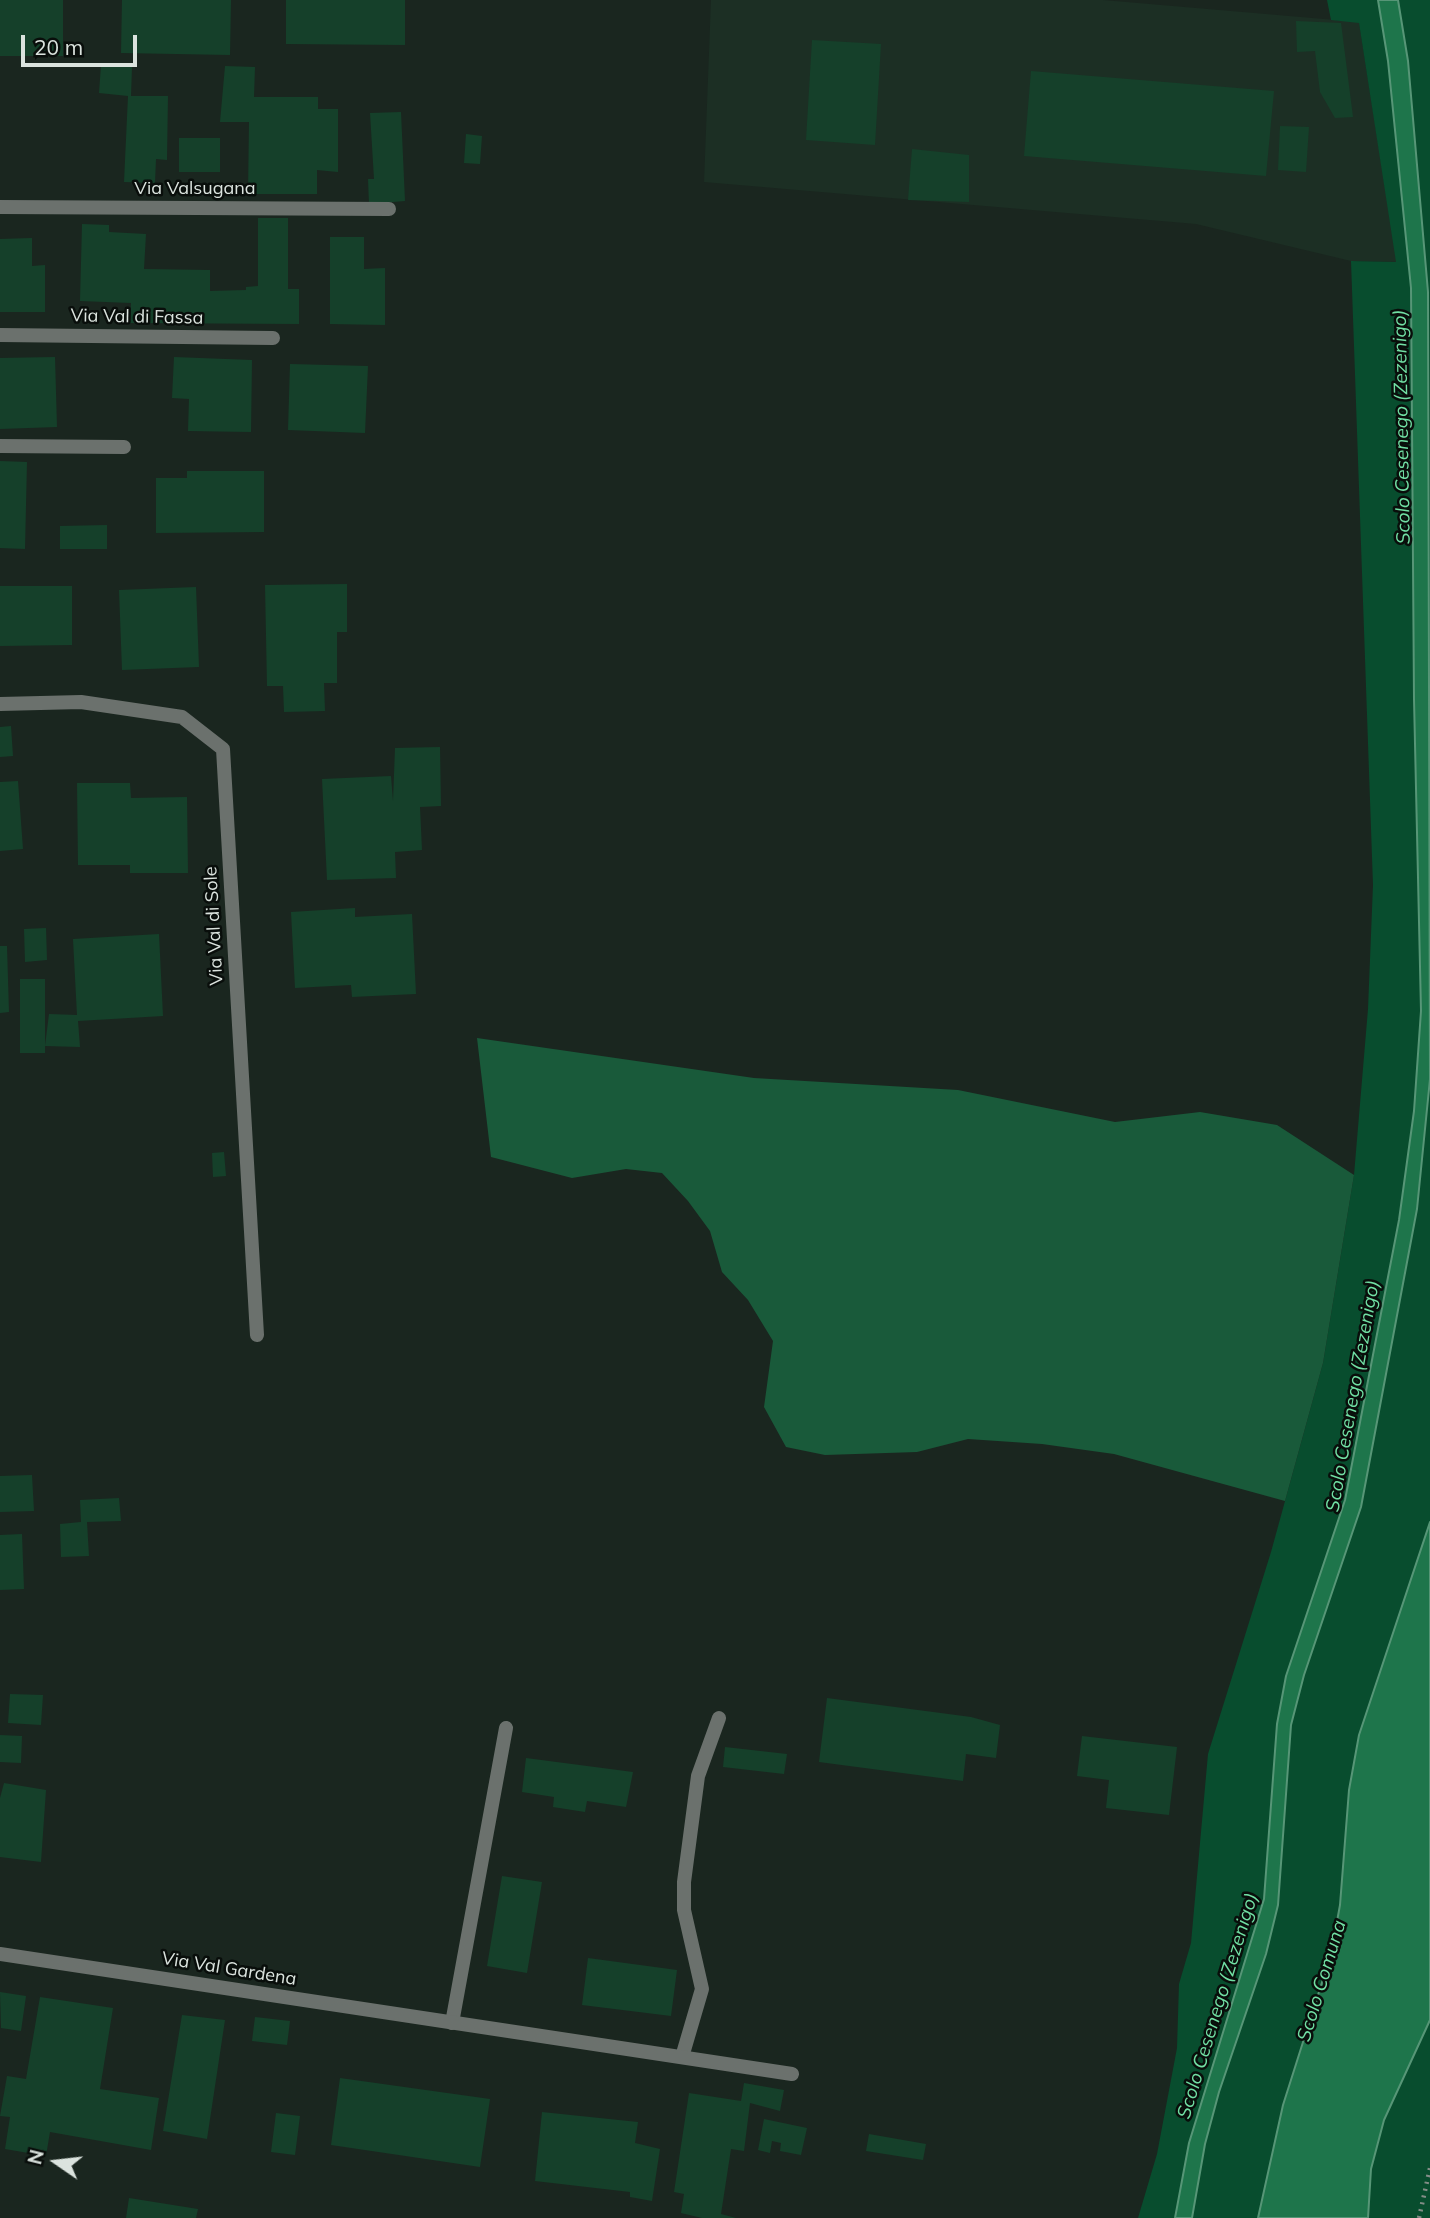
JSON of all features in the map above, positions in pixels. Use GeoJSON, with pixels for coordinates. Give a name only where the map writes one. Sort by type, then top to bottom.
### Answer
{"type":"FeatureCollection","features":[{"type":"Feature","properties":{"kind":"street","name":"Via Valsugana"},"geometry":{"type":"LineString","coordinates":[[0,207],[389,209]]}},
{"type":"Feature","properties":{"kind":"street","name":"Via Val di Fassa"},"geometry":{"type":"LineString","coordinates":[[0,335],[273,338]]}},
{"type":"Feature","properties":{"kind":"street"},"geometry":{"type":"LineString","coordinates":[[0,446],[124,447]]}},
{"type":"Feature","properties":{"kind":"street","name":"Via Val di Sole"},"geometry":{"type":"LineString","coordinates":[[0,704],[81,702],[182,717],[223,749],[257,1335]]}},
{"type":"Feature","properties":{"kind":"street"},"geometry":{"type":"LineString","coordinates":[[682,2057],[702,1989],[684,1910],[684,1882],[698,1776],[719,1718]]}},
{"type":"Feature","properties":{"kind":"street"},"geometry":{"type":"LineString","coordinates":[[452,2022],[506,1728]]}},
{"type":"Feature","properties":{"kind":"street","name":"Via Val Gardena"},"geometry":{"type":"LineString","coordinates":[[0,1954],[792,2074]]}},
{"type":"Feature","properties":{"kind":"path"},"geometry":{"type":"LineString","coordinates":[[1419,2218],[1430,2168]]}},
{"type":"Feature","properties":{"kind":"shaded area"},"geometry":{"type":"Polygon","coordinates":[[[711,0],[1103,0],[1359,22],[1397,262],[1351,261],[1196,224],[704,182],[711,0]]]}},
{"type":"Feature","properties":{"kind":"shaded area"},"geometry":{"type":"Polygon","coordinates":[[[1327,0],[1430,0],[1430,2218],[1138,2218],[1157,2154],[1177,2048],[1179,1984],[1191,1943],[1208,1754],[1271,1552],[1323,1363],[1354,1175],[1368,1009],[1373,885],[1351,261],[1396,262],[1359,23],[1331,20],[1327,0]]]}},
{"type":"Feature","properties":{"kind":"shaded area"},"geometry":{"type":"Polygon","coordinates":[[[1378,0],[1398,0],[1408,61],[1428,292],[1430,1079],[1417,1209],[1361,1507],[1304,1675],[1291,1725],[1278,1905],[1266,1954],[1219,2092],[1205,2144],[1192,2218],[1175,2218],[1189,2143],[1264,1899],[1277,1724],[1286,1676],[1345,1500],[1399,1220],[1414,1111],[1421,1011],[1414,699],[1411,288],[1388,61],[1378,0]]]}},
{"type":"Feature","properties":{"kind":"shaded area"},"geometry":{"type":"Polygon","coordinates":[[[477,1038],[754,1078],[958,1090],[1115,1122],[1200,1112],[1277,1125],[1354,1175],[1323,1363],[1285,1501],[1114,1454],[1042,1444],[968,1439],[917,1452],[825,1455],[786,1447],[764,1407],[773,1341],[748,1300],[722,1272],[710,1231],[688,1201],[662,1173],[626,1169],[572,1178],[491,1157],[477,1038]]]}},
{"type":"Feature","properties":{"kind":"shaded area"},"geometry":{"type":"Polygon","coordinates":[[[1430,1522],[1430,2020],[1384,2120],[1371,2169],[1368,2218],[1258,2218],[1283,2105],[1331,1954],[1340,1905],[1349,1790],[1359,1735],[1430,1522]]]}},
{"type":"Feature","properties":{"kind":"building"},"geometry":{"type":"Polygon","coordinates":[[[0,0],[63,0],[63,56],[0,56],[0,0]]]}},
{"type":"Feature","properties":{"kind":"building"},"geometry":{"type":"Polygon","coordinates":[[[122,0],[231,0],[230,55],[121,53],[122,0]]]}},
{"type":"Feature","properties":{"kind":"building"},"geometry":{"type":"Polygon","coordinates":[[[286,0],[405,0],[405,45],[286,44],[286,0]]]}},
{"type":"Feature","properties":{"kind":"building"},"geometry":{"type":"Polygon","coordinates":[[[1296,21],[1341,23],[1353,117],[1335,118],[1320,92],[1315,51],[1297,52],[1296,21]]]}},
{"type":"Feature","properties":{"kind":"building"},"geometry":{"type":"Polygon","coordinates":[[[812,40],[881,44],[875,145],[806,140],[812,40]]]}},
{"type":"Feature","properties":{"kind":"building"},"geometry":{"type":"Polygon","coordinates":[[[101,65],[132,67],[131,96],[168,96],[167,160],[156,159],[155,183],[124,182],[128,96],[99,93],[101,65]]]}},
{"type":"Feature","properties":{"kind":"building"},"geometry":{"type":"Polygon","coordinates":[[[225,66],[255,67],[254,97],[318,97],[318,109],[338,109],[338,172],[317,170],[317,194],[248,194],[249,122],[220,122],[225,66]]]}},
{"type":"Feature","properties":{"kind":"building"},"geometry":{"type":"Polygon","coordinates":[[[1031,71],[1274,91],[1266,176],[1024,156],[1031,71]]]}},
{"type":"Feature","properties":{"kind":"building"},"geometry":{"type":"Polygon","coordinates":[[[401,112],[405,201],[369,204],[368,179],[374,179],[370,113],[401,112]]]}},
{"type":"Feature","properties":{"kind":"building"},"geometry":{"type":"Polygon","coordinates":[[[1280,126],[1309,127],[1306,172],[1278,170],[1280,126]]]}},
{"type":"Feature","properties":{"kind":"building"},"geometry":{"type":"Polygon","coordinates":[[[466,134],[482,136],[480,164],[464,163],[466,134]]]}},
{"type":"Feature","properties":{"kind":"building"},"geometry":{"type":"Polygon","coordinates":[[[179,138],[220,138],[220,172],[179,172],[179,138]]]}},
{"type":"Feature","properties":{"kind":"building"},"geometry":{"type":"Polygon","coordinates":[[[912,149],[969,155],[969,202],[908,200],[912,149]]]}},
{"type":"Feature","properties":{"kind":"building"},"geometry":{"type":"Polygon","coordinates":[[[258,218],[288,218],[288,289],[299,289],[299,324],[130,323],[131,303],[80,301],[82,224],[109,225],[109,232],[146,234],[144,269],[210,270],[210,291],[246,290],[246,287],[258,286],[258,218]]]}},
{"type":"Feature","properties":{"kind":"building"},"geometry":{"type":"Polygon","coordinates":[[[330,237],[364,237],[364,269],[385,268],[385,325],[330,324],[330,237]]]}},
{"type":"Feature","properties":{"kind":"building"},"geometry":{"type":"Polygon","coordinates":[[[32,238],[32,266],[45,265],[45,312],[0,312],[0,239],[32,238]]]}},
{"type":"Feature","properties":{"kind":"building"},"geometry":{"type":"Polygon","coordinates":[[[55,357],[57,427],[0,429],[0,358],[55,357]]]}},
{"type":"Feature","properties":{"kind":"building"},"geometry":{"type":"Polygon","coordinates":[[[174,357],[252,360],[251,432],[188,431],[189,399],[172,398],[174,357]]]}},
{"type":"Feature","properties":{"kind":"building"},"geometry":{"type":"Polygon","coordinates":[[[290,364],[368,366],[365,433],[288,430],[290,364]]]}},
{"type":"Feature","properties":{"kind":"building"},"geometry":{"type":"Polygon","coordinates":[[[0,461],[27,462],[25,549],[0,548],[0,461]]]}},
{"type":"Feature","properties":{"kind":"building"},"geometry":{"type":"Polygon","coordinates":[[[187,471],[264,471],[264,532],[156,533],[156,478],[187,478],[187,471]]]}},
{"type":"Feature","properties":{"kind":"building"},"geometry":{"type":"Polygon","coordinates":[[[107,525],[107,549],[60,549],[60,526],[107,525]]]}},
{"type":"Feature","properties":{"kind":"building"},"geometry":{"type":"Polygon","coordinates":[[[347,584],[347,632],[337,632],[337,683],[324,683],[325,711],[284,712],[283,686],[267,686],[265,585],[347,584]]]}},
{"type":"Feature","properties":{"kind":"building"},"geometry":{"type":"Polygon","coordinates":[[[0,586],[72,586],[72,645],[0,646],[0,586]]]}},
{"type":"Feature","properties":{"kind":"building"},"geometry":{"type":"Polygon","coordinates":[[[196,587],[199,667],[122,670],[119,590],[196,587]]]}},
{"type":"Feature","properties":{"kind":"building"},"geometry":{"type":"Polygon","coordinates":[[[11,726],[13,756],[0,757],[0,727],[11,726]]]}},
{"type":"Feature","properties":{"kind":"building"},"geometry":{"type":"Polygon","coordinates":[[[440,747],[441,806],[420,807],[422,850],[395,852],[396,878],[327,880],[322,779],[391,776],[393,801],[395,748],[440,747]]]}},
{"type":"Feature","properties":{"kind":"building"},"geometry":{"type":"Polygon","coordinates":[[[18,781],[23,849],[0,851],[0,782],[18,781]]]}},
{"type":"Feature","properties":{"kind":"building"},"geometry":{"type":"Polygon","coordinates":[[[77,783],[130,783],[131,798],[187,797],[188,873],[130,873],[130,865],[78,865],[77,783]]]}},
{"type":"Feature","properties":{"kind":"building"},"geometry":{"type":"Polygon","coordinates":[[[355,908],[355,917],[412,914],[416,994],[352,997],[351,985],[295,988],[291,912],[355,908]]]}},
{"type":"Feature","properties":{"kind":"building"},"geometry":{"type":"Polygon","coordinates":[[[46,928],[47,960],[25,962],[24,929],[46,928]]]}},
{"type":"Feature","properties":{"kind":"building"},"geometry":{"type":"Polygon","coordinates":[[[159,934],[163,1016],[78,1021],[80,1047],[45,1046],[49,1014],[77,1015],[73,939],[159,934]]]}},
{"type":"Feature","properties":{"kind":"building"},"geometry":{"type":"Polygon","coordinates":[[[0,946],[7,946],[9,1012],[0,1013],[0,946]]]}},
{"type":"Feature","properties":{"kind":"building"},"geometry":{"type":"Polygon","coordinates":[[[20,979],[45,979],[45,1053],[20,1053],[20,979]]]}},
{"type":"Feature","properties":{"kind":"building"},"geometry":{"type":"Polygon","coordinates":[[[224,1152],[226,1176],[213,1177],[212,1153],[224,1152]]]}},
{"type":"Feature","properties":{"kind":"building"},"geometry":{"type":"Polygon","coordinates":[[[32,1475],[34,1511],[0,1512],[0,1476],[32,1475]]]}},
{"type":"Feature","properties":{"kind":"building"},"geometry":{"type":"Polygon","coordinates":[[[119,1498],[121,1521],[87,1522],[89,1556],[61,1557],[60,1524],[81,1522],[80,1500],[119,1498]]]}},
{"type":"Feature","properties":{"kind":"building"},"geometry":{"type":"Polygon","coordinates":[[[22,1534],[24,1589],[0,1590],[0,1535],[22,1534]]]}},
{"type":"Feature","properties":{"kind":"building"},"geometry":{"type":"Polygon","coordinates":[[[10,1694],[43,1695],[41,1725],[8,1723],[10,1694]]]}},
{"type":"Feature","properties":{"kind":"building"},"geometry":{"type":"Polygon","coordinates":[[[827,1698],[971,1717],[1000,1725],[996,1758],[966,1754],[963,1781],[819,1762],[827,1698]]]}},
{"type":"Feature","properties":{"kind":"building"},"geometry":{"type":"Polygon","coordinates":[[[0,1735],[22,1736],[21,1763],[0,1762],[0,1735]]]}},
{"type":"Feature","properties":{"kind":"building"},"geometry":{"type":"Polygon","coordinates":[[[1082,1736],[1177,1747],[1169,1815],[1106,1808],[1109,1780],[1077,1776],[1082,1736]]]}},
{"type":"Feature","properties":{"kind":"building"},"geometry":{"type":"Polygon","coordinates":[[[725,1747],[787,1754],[784,1774],[723,1767],[725,1747]]]}},
{"type":"Feature","properties":{"kind":"building"},"geometry":{"type":"Polygon","coordinates":[[[526,1758],[633,1772],[626,1807],[587,1801],[585,1812],[553,1807],[554,1797],[522,1792],[526,1758]]]}},
{"type":"Feature","properties":{"kind":"building"},"geometry":{"type":"Polygon","coordinates":[[[4,1783],[46,1790],[41,1862],[0,1857],[0,1798],[4,1783]]]}},
{"type":"Feature","properties":{"kind":"building"},"geometry":{"type":"Polygon","coordinates":[[[502,1876],[542,1882],[527,1973],[487,1966],[502,1876]]]}},
{"type":"Feature","properties":{"kind":"building"},"geometry":{"type":"Polygon","coordinates":[[[588,1958],[677,1970],[671,2016],[582,2005],[588,1958]]]}},
{"type":"Feature","properties":{"kind":"building"},"geometry":{"type":"Polygon","coordinates":[[[0,1992],[26,1996],[21,2031],[1,2028],[0,1992]]]}},
{"type":"Feature","properties":{"kind":"building"},"geometry":{"type":"Polygon","coordinates":[[[40,1997],[113,2008],[100,2089],[159,2098],[151,2150],[50,2132],[46,2156],[5,2149],[10,2117],[0,2116],[7,2076],[26,2079],[40,1997]]]}},
{"type":"Feature","properties":{"kind":"building"},"geometry":{"type":"Polygon","coordinates":[[[182,2015],[225,2020],[207,2139],[163,2131],[182,2015]]]}},
{"type":"Feature","properties":{"kind":"building"},"geometry":{"type":"Polygon","coordinates":[[[255,2017],[290,2021],[287,2045],[252,2041],[255,2017]]]}},
{"type":"Feature","properties":{"kind":"building"},"geometry":{"type":"Polygon","coordinates":[[[340,2078],[490,2099],[480,2167],[331,2145],[340,2078]]]}},
{"type":"Feature","properties":{"kind":"building"},"geometry":{"type":"Polygon","coordinates":[[[744,2083],[784,2090],[780,2111],[750,2103],[744,2151],[731,2149],[721,2214],[736,2218],[702,2218],[681,2213],[684,2194],[674,2192],[689,2093],[741,2101],[744,2083]]]}},
{"type":"Feature","properties":{"kind":"building"},"geometry":{"type":"Polygon","coordinates":[[[542,2112],[638,2122],[635,2143],[660,2149],[652,2201],[630,2197],[630,2192],[535,2181],[542,2112]]]}},
{"type":"Feature","properties":{"kind":"building"},"geometry":{"type":"Polygon","coordinates":[[[276,2113],[300,2116],[295,2155],[271,2152],[276,2113]]]}},
{"type":"Feature","properties":{"kind":"building"},"geometry":{"type":"Polygon","coordinates":[[[764,2119],[807,2128],[801,2155],[780,2151],[781,2143],[772,2141],[770,2153],[758,2150],[764,2119]]]}},
{"type":"Feature","properties":{"kind":"building"},"geometry":{"type":"Polygon","coordinates":[[[869,2134],[926,2144],[923,2160],[866,2151],[869,2134]]]}},
{"type":"Feature","properties":{"kind":"building"},"geometry":{"type":"Polygon","coordinates":[[[129,2198],[198,2209],[196,2218],[126,2218],[129,2198]]]}},
{"type":"Feature","properties":{"kind":"water label","name":"Scolo Cesenego (Zezenigo)"},"geometry":{"type":"Point","coordinates":[1402,427]}},
{"type":"Feature","properties":{"kind":"water label","name":"Scolo Cesenego (Zezenigo)"},"geometry":{"type":"Point","coordinates":[1353,1396]}},
{"type":"Feature","properties":{"kind":"water label","name":"Scolo Comuna"},"geometry":{"type":"Point","coordinates":[1322,1981]}},
{"type":"Feature","properties":{"kind":"water label","name":"Scolo Cesenego (Zezenigo)"},"geometry":{"type":"Point","coordinates":[1218,2006]}}]}
